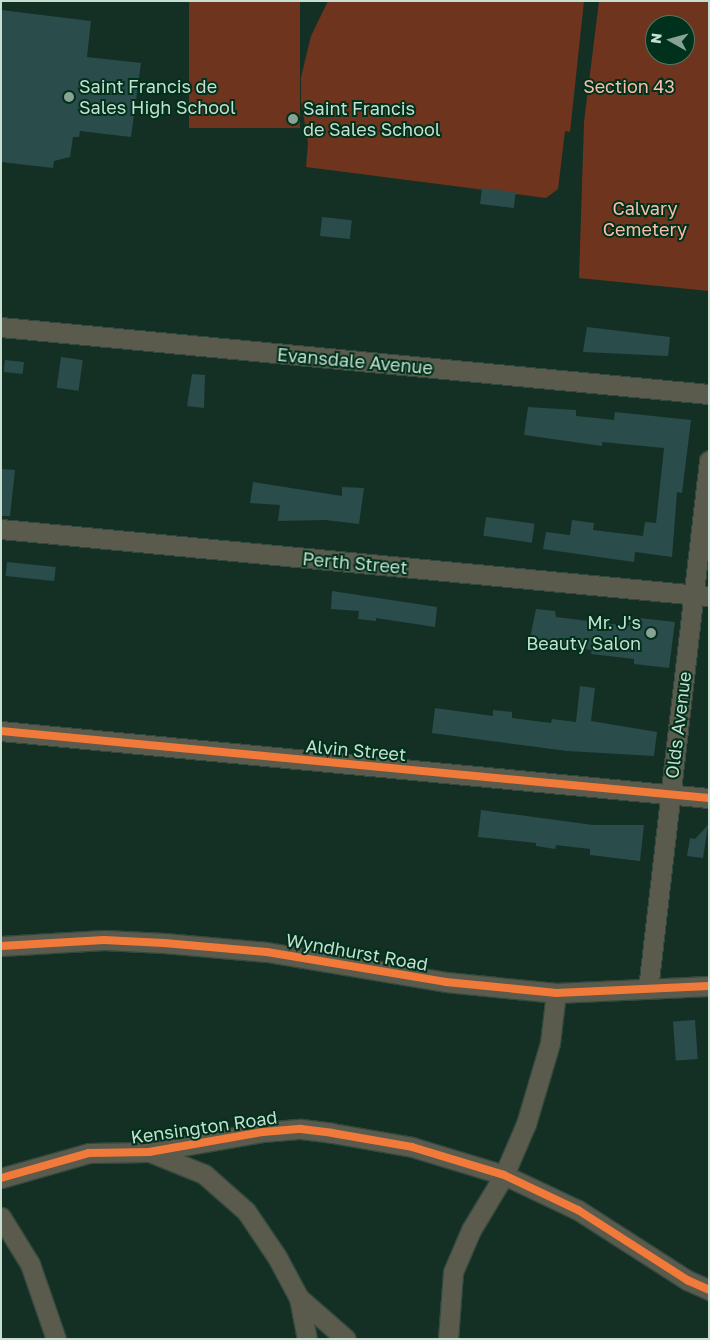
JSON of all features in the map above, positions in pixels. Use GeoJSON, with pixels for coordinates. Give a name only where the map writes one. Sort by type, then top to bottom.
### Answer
{"type":"FeatureCollection","features":[{"type":"Feature","properties":{"kind":"street","name":"Evansdale Avenue"},"geometry":{"type":"LineString","coordinates":[[1,327],[709,394]]}},
{"type":"Feature","properties":{"kind":"street","name":"Olds Avenue"},"geometry":{"type":"LineString","coordinates":[[648,989],[670,795],[701,596],[709,461]]}},
{"type":"Feature","properties":{"kind":"street","name":"Perth Street"},"geometry":{"type":"LineString","coordinates":[[1,530],[701,596]]}},
{"type":"Feature","properties":{"kind":"street","name":"Alvin Street"},"geometry":{"type":"LineString","coordinates":[[1,731],[709,798]]}},
{"type":"Feature","properties":{"kind":"street","name":"Wyndhurst Road"},"geometry":{"type":"LineString","coordinates":[[1,946],[94,940],[164,943],[267,952],[446,982],[556,993],[709,986]]}},
{"type":"Feature","properties":{"kind":"street"},"geometry":{"type":"LineString","coordinates":[[448,1339],[453,1272],[471,1230],[504,1175],[535,1099],[550,1043],[556,993]]}},
{"type":"Feature","properties":{"kind":"street","name":"Kensington Road"},"geometry":{"type":"LineString","coordinates":[[1,1178],[88,1153],[149,1152],[263,1132],[301,1130],[412,1146],[504,1175],[578,1210],[687,1280],[709,1290]]}},
{"type":"Feature","properties":{"kind":"street"},"geometry":{"type":"LineString","coordinates":[[149,1152],[204,1174],[246,1211],[277,1257],[299,1298],[307,1339]]}},
{"type":"Feature","properties":{"kind":"street"},"geometry":{"type":"LineString","coordinates":[[1,1217],[30,1264],[56,1339]]}},
{"type":"Feature","properties":{"kind":"street"},"geometry":{"type":"LineString","coordinates":[[299,1298],[346,1339]]}},
{"type":"Feature","properties":{"kind":"green space"},"geometry":{"type":"Polygon","coordinates":[[[189,1],[300,1],[300,128],[189,128],[189,1]]]}},
{"type":"Feature","properties":{"kind":"green space"},"geometry":{"type":"Polygon","coordinates":[[[328,1],[584,1],[570,132],[565,131],[558,189],[546,198],[306,167],[308,143],[301,101],[301,77],[311,36],[328,1]]]}},
{"type":"Feature","properties":{"kind":"green space","name":"Calvary Cemetery"},"geometry":{"type":"Polygon","coordinates":[[[599,1],[709,1],[709,291],[579,278],[584,122],[599,1]]]}},
{"type":"Feature","properties":{"kind":"building","name":"Saint Francis de Sales High School"},"geometry":{"type":"Polygon","coordinates":[[[1,10],[91,21],[87,57],[141,63],[131,137],[80,131],[79,137],[73,137],[70,157],[54,161],[53,168],[1,162],[1,10]]]}},
{"type":"Feature","properties":{"kind":"building"},"geometry":{"type":"Polygon","coordinates":[[[482,188],[516,192],[514,208],[480,204],[482,188]]]}},
{"type":"Feature","properties":{"kind":"building"},"geometry":{"type":"Polygon","coordinates":[[[322,217],[352,220],[350,239],[320,236],[322,217]]]}},
{"type":"Feature","properties":{"kind":"building"},"geometry":{"type":"Polygon","coordinates":[[[587,327],[670,337],[668,356],[583,352],[587,327]]]}},
{"type":"Feature","properties":{"kind":"building"},"geometry":{"type":"Polygon","coordinates":[[[61,357],[83,360],[78,391],[57,388],[61,357]]]}},
{"type":"Feature","properties":{"kind":"building"},"geometry":{"type":"Polygon","coordinates":[[[5,360],[24,362],[23,374],[4,372],[5,360]]]}},
{"type":"Feature","properties":{"kind":"building"},"geometry":{"type":"Polygon","coordinates":[[[192,374],[205,375],[204,408],[187,406],[192,374]]]}},
{"type":"Feature","properties":{"kind":"building"},"geometry":{"type":"Polygon","coordinates":[[[528,407],[576,410],[576,416],[614,420],[615,412],[691,420],[682,493],[677,492],[672,557],[635,552],[634,562],[543,549],[546,532],[570,535],[572,520],[594,523],[593,530],[643,536],[645,522],[656,523],[664,448],[602,442],[602,446],[524,435],[528,407]]]}},
{"type":"Feature","properties":{"kind":"building"},"geometry":{"type":"Polygon","coordinates":[[[1,469],[15,470],[10,516],[1,516],[1,469]]]}},
{"type":"Feature","properties":{"kind":"building"},"geometry":{"type":"Polygon","coordinates":[[[253,482],[342,496],[342,487],[364,488],[359,524],[325,520],[278,521],[280,505],[250,503],[253,482]]]}},
{"type":"Feature","properties":{"kind":"building"},"geometry":{"type":"Polygon","coordinates":[[[486,517],[535,524],[532,543],[483,536],[486,517]]]}},
{"type":"Feature","properties":{"kind":"building"},"geometry":{"type":"Polygon","coordinates":[[[7,562],[56,567],[54,581],[6,576],[7,562]]]}},
{"type":"Feature","properties":{"kind":"building"},"geometry":{"type":"Polygon","coordinates":[[[332,591],[437,607],[435,627],[376,618],[376,621],[358,619],[359,611],[331,609],[332,591]]]}},
{"type":"Feature","properties":{"kind":"building"},"geometry":{"type":"Polygon","coordinates":[[[536,609],[555,611],[556,617],[629,626],[630,617],[675,622],[669,668],[634,664],[634,659],[591,654],[592,650],[558,646],[559,641],[530,638],[536,609]]]}},
{"type":"Feature","properties":{"kind":"building"},"geometry":{"type":"Polygon","coordinates":[[[580,686],[595,688],[591,721],[657,732],[654,756],[567,751],[432,733],[435,708],[493,716],[493,710],[512,712],[512,718],[551,723],[552,719],[576,722],[580,686]]]}},
{"type":"Feature","properties":{"kind":"building"},"geometry":{"type":"Polygon","coordinates":[[[481,810],[593,825],[644,825],[640,861],[590,855],[590,849],[556,845],[555,849],[536,846],[536,843],[478,837],[481,810]]]}},
{"type":"Feature","properties":{"kind":"building"},"geometry":{"type":"Polygon","coordinates":[[[708,825],[703,858],[687,856],[690,838],[695,839],[708,825]]]}},
{"type":"Feature","properties":{"kind":"building"},"geometry":{"type":"Polygon","coordinates":[[[695,1020],[698,1059],[676,1060],[673,1022],[695,1020]]]}},
{"type":"Feature","properties":{"kind":"cycle path"},"geometry":{"type":"LineString","coordinates":[[1,731],[709,798]]}},
{"type":"Feature","properties":{"kind":"cycle path"},"geometry":{"type":"LineString","coordinates":[[1,946],[104,940],[164,943],[267,952],[446,982],[556,993],[709,986]]}},
{"type":"Feature","properties":{"kind":"cycle path"},"geometry":{"type":"LineString","coordinates":[[1,1178],[89,1153],[149,1152],[263,1132],[301,1129],[332,1133],[412,1147],[504,1175],[578,1210],[687,1280],[709,1290]]}},
{"type":"Feature","properties":{"kind":"place","name":"Saint Francis de Sales High School"},"geometry":{"type":"Point","coordinates":[69,97]}},
{"type":"Feature","properties":{"kind":"place","name":"Saint Francis de Sales School"},"geometry":{"type":"Point","coordinates":[293,119]}},
{"type":"Feature","properties":{"kind":"place","name":"Mr. J's Beauty Salon"},"geometry":{"type":"Point","coordinates":[651,633]}},
{"type":"Feature","properties":{"kind":"park label","name":"Section 43"},"geometry":{"type":"Point","coordinates":[629,86]}}]}
